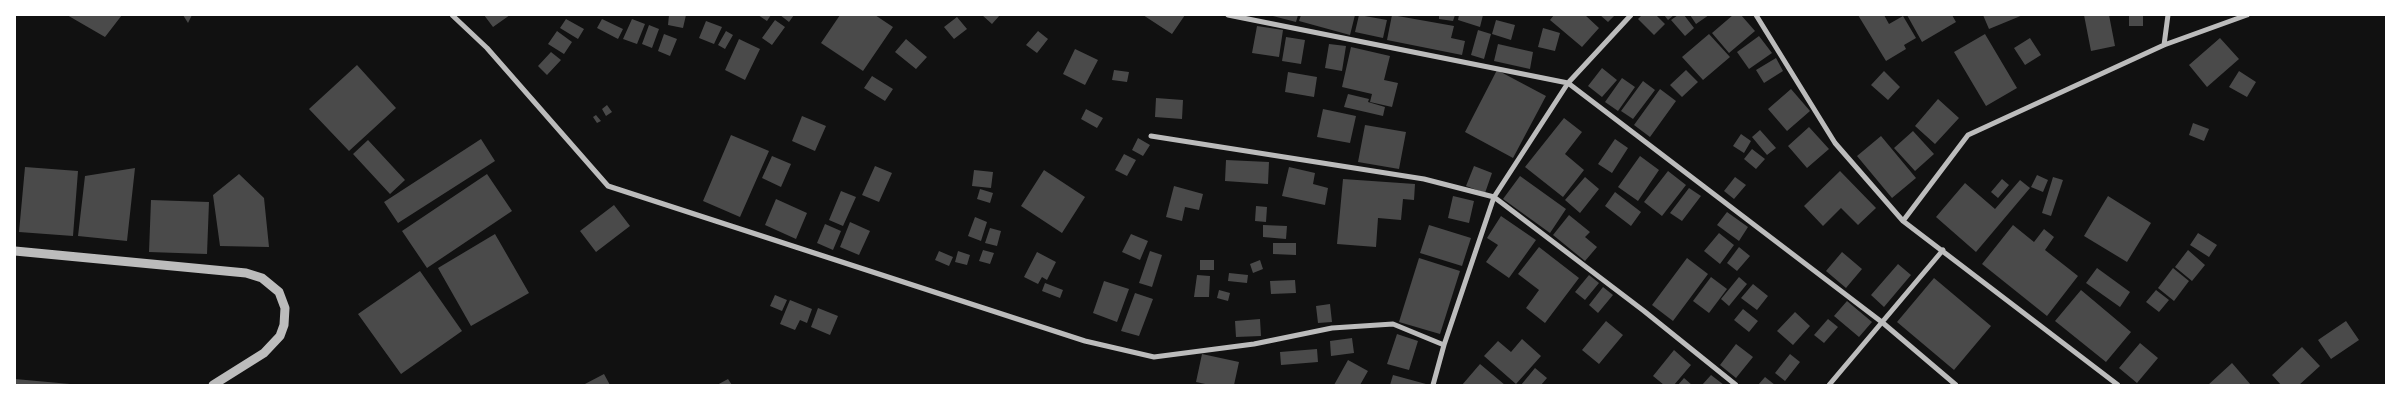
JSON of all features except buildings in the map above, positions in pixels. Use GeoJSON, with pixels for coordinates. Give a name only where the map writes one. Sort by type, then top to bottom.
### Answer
{"type":"FeatureCollection","features":[{"type":"Feature","properties":{"kind":"street"},"geometry":{"type":"LineString","coordinates":[[452,15],[487,48],[608,186],[617,189],[1085,342],[1154,357],[1254,344],[1332,328],[1393,324],[1444,345]]}},
{"type":"Feature","properties":{"kind":"street"},"geometry":{"type":"LineString","coordinates":[[1228,15],[1568,83],[1883,323],[1956,385]]}},
{"type":"Feature","properties":{"kind":"street"},"geometry":{"type":"LineString","coordinates":[[1433,385],[1444,345],[1494,197],[1568,83],[1631,15]]}},
{"type":"Feature","properties":{"kind":"street"},"geometry":{"type":"LineString","coordinates":[[1756,15],[1835,143],[1903,221],[2118,385]]}},
{"type":"Feature","properties":{"kind":"street"},"geometry":{"type":"LineString","coordinates":[[2164,45],[2168,15]]}},
{"type":"Feature","properties":{"kind":"street"},"geometry":{"type":"LineString","coordinates":[[1903,221],[1968,135],[2164,45],[2247,15]]}},
{"type":"Feature","properties":{"kind":"street"},"geometry":{"type":"LineString","coordinates":[[1151,136],[1424,179],[1494,197],[1736,385]]}},
{"type":"Feature","properties":{"kind":"street"},"geometry":{"type":"LineString","coordinates":[[1829,385],[1943,250]]}},
{"type":"Feature","properties":{"kind":"street"},"geometry":{"type":"LineString","coordinates":[[15,251],[246,273],[262,278],[278,292],[284,308],[284,325],[280,336],[264,353],[213,385]]}}]}
